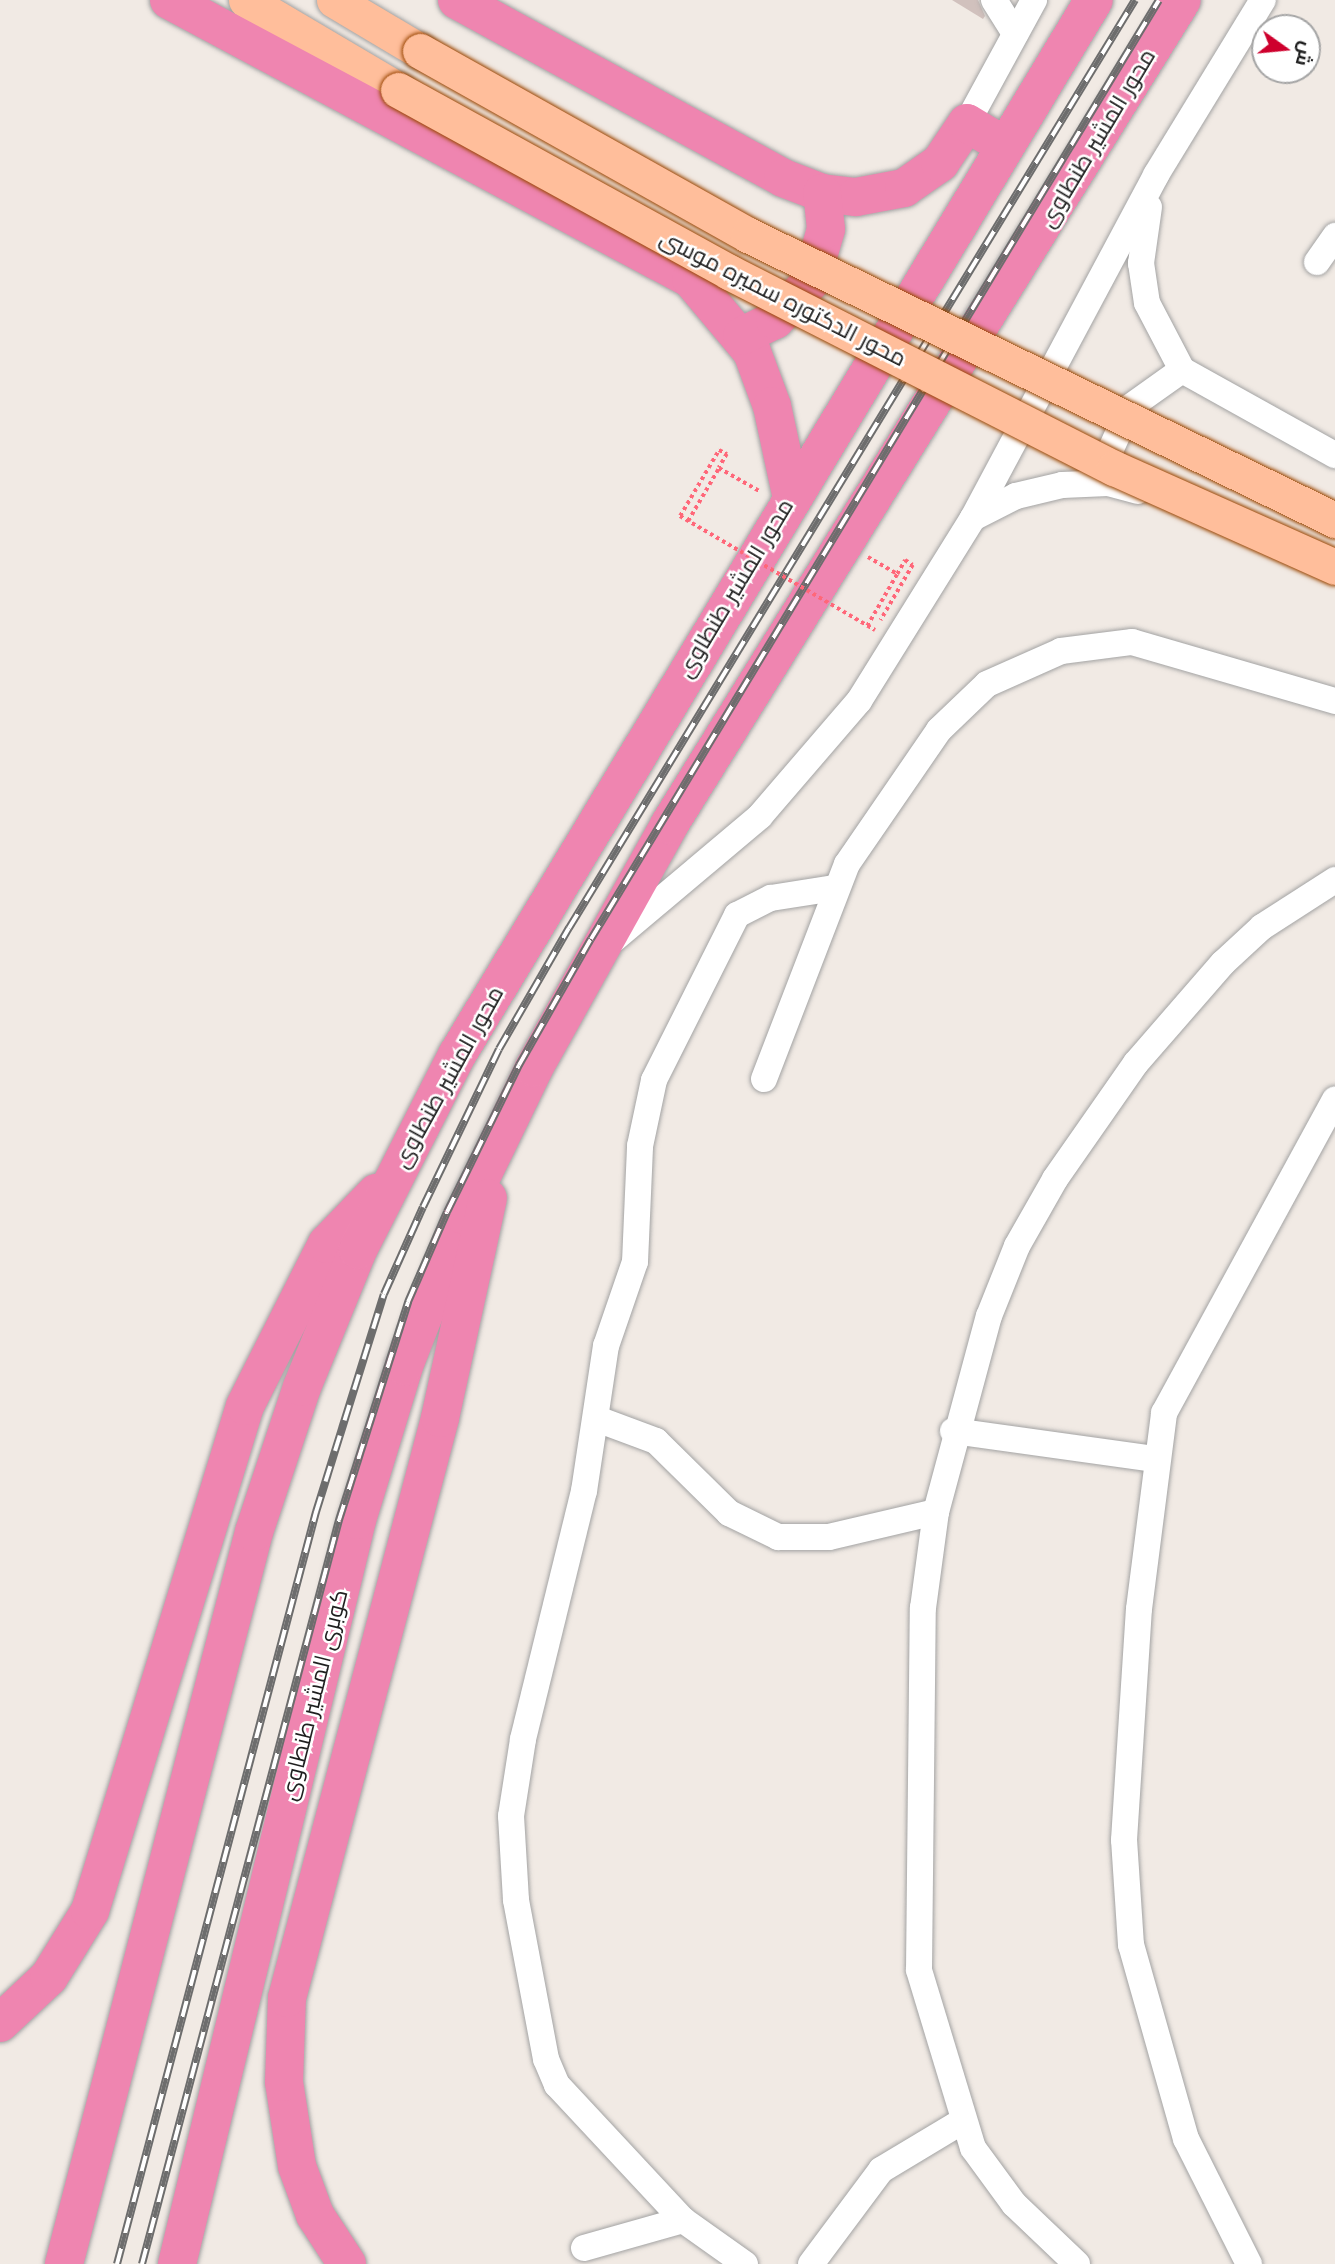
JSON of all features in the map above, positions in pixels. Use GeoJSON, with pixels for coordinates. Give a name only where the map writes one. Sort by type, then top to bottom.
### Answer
{"type":"FeatureCollection","features":[{"type":"Feature","properties":{"kind":"highway"},"geometry":{"type":"LineString","coordinates":[[169,0],[667,263],[706,292],[742,336],[767,388],[787,500]]}},
{"type":"Feature","properties":{"kind":"highway","name":"محور المشير طنطاوى"},"geometry":{"type":"LineString","coordinates":[[389,1184],[457,1055],[787,500],[1094,0]]}},
{"type":"Feature","properties":{"kind":"highway","name":"محور المشير طنطاوى"},"geometry":{"type":"LineString","coordinates":[[497,1141],[596,954],[726,730],[848,545],[1182,0]]}},
{"type":"Feature","properties":{"kind":"highway"},"geometry":{"type":"LineString","coordinates":[[470,4],[783,178],[822,193],[856,197],[904,188],[940,163],[967,123],[1005,146]]}},
{"type":"Feature","properties":{"kind":"highway"},"geometry":{"type":"LineString","coordinates":[[742,336],[775,320],[811,281],[826,229],[822,193]]}},
{"type":"Feature","properties":{"kind":"highway"},"geometry":{"type":"LineString","coordinates":[[347,2264],[315,2215],[295,2157],[284,2082],[287,1998],[454,1363],[497,1141]]}},
{"type":"Feature","properties":{"kind":"highway","name":"كوبرى المشير طنطاوى"},"geometry":{"type":"LineString","coordinates":[[177,2264],[361,1507],[428,1303],[497,1141]]}},
{"type":"Feature","properties":{"kind":"highway"},"geometry":{"type":"LineString","coordinates":[[0,2023],[65,1957],[100,1887],[214,1491],[263,1364],[327,1244],[389,1184]]}},
{"type":"Feature","properties":{"kind":"highway"},"geometry":{"type":"LineString","coordinates":[[64,2264],[258,1520],[329,1316],[389,1184]]}},
{"type":"Feature","properties":{"kind":"main road","name":"محور الدكتوره سميره موسى"},"geometry":{"type":"LineString","coordinates":[[246,0],[398,90],[816,316],[1114,468],[1335,567]]}},
{"type":"Feature","properties":{"kind":"main road","name":"محور الدكتوره سميره موسى"},"geometry":{"type":"LineString","coordinates":[[334,0],[748,235],[1335,520]]}},
{"type":"Feature","properties":{"kind":"street"},"geometry":{"type":"LineString","coordinates":[[967,123],[1024,12],[994,0]]}},
{"type":"Feature","properties":{"kind":"street"},"geometry":{"type":"LineString","coordinates":[[596,954],[734,840],[812,761],[881,669],[972,518],[1156,175],[1263,0]]}},
{"type":"Feature","properties":{"kind":"street"},"geometry":{"type":"LineString","coordinates":[[1156,175],[1142,243],[1143,283],[1157,329],[1182,370],[1335,455]]}},
{"type":"Feature","properties":{"kind":"street"},"geometry":{"type":"LineString","coordinates":[[1317,262],[1335,236]]}},
{"type":"Feature","properties":{"kind":"street"},"geometry":{"type":"LineString","coordinates":[[1108,483],[1110,451],[1130,407],[1182,370]]}},
{"type":"Feature","properties":{"kind":"street"},"geometry":{"type":"LineString","coordinates":[[972,518],[1039,489],[1108,483],[1159,499],[1335,584]]}},
{"type":"Feature","properties":{"kind":"street"},"geometry":{"type":"LineString","coordinates":[[764,1079],[793,1015],[835,888],[860,840],[939,730],[971,696],[1021,663],[1096,643],[1148,643],[1335,701]]}},
{"type":"Feature","properties":{"kind":"street"},"geometry":{"type":"LineString","coordinates":[[1077,2264],[1014,2204],[961,2122],[915,1943],[925,1839],[923,1608],[936,1512],[953,1431],[1002,1281],[1080,1139],[1223,963],[1262,927],[1335,880]]}},
{"type":"Feature","properties":{"kind":"street"},"geometry":{"type":"LineString","coordinates":[[745,2264],[683,2220],[554,2079],[513,1872],[517,1765],[597,1419],[606,1346],[635,1262],[640,1146],[661,1062],[737,915],[771,898],[835,888]]}},
{"type":"Feature","properties":{"kind":"street"},"geometry":{"type":"LineString","coordinates":[[1249,2264],[1186,2139],[1142,1996],[1127,1914],[1125,1815],[1155,1459],[1171,1397],[1335,1100]]}},
{"type":"Feature","properties":{"kind":"street"},"geometry":{"type":"LineString","coordinates":[[597,1419],[656,1441],[729,1513],[778,1537],[829,1537],[936,1512]]}},
{"type":"Feature","properties":{"kind":"street"},"geometry":{"type":"LineString","coordinates":[[953,1431],[1155,1459]]}},
{"type":"Feature","properties":{"kind":"street"},"geometry":{"type":"LineString","coordinates":[[811,2264],[881,2169],[961,2122]]}},
{"type":"Feature","properties":{"kind":"street"},"geometry":{"type":"LineString","coordinates":[[584,2248],[683,2220]]}},
{"type":"Feature","properties":{"kind":"path"},"geometry":{"type":"LineString","coordinates":[[688,521],[727,454],[719,450],[680,516],[688,521],[875,631],[913,565],[905,560],[867,626]]}},
{"type":"Feature","properties":{"kind":"path"},"geometry":{"type":"LineString","coordinates":[[719,468],[787,500]]}},
{"type":"Feature","properties":{"kind":"path"},"geometry":{"type":"LineString","coordinates":[[848,545],[897,574]]}},
{"type":"Feature","properties":{"kind":"building"},"geometry":{"type":"Polygon","coordinates":[[[952,0],[978,0],[985,16],[983,19],[952,0]]]}},
{"type":"Feature","properties":{"kind":"railway"},"geometry":{"type":"LineString","coordinates":[[117,2264],[316,1512],[384,1294],[423,1207],[499,1049],[569,928],[1135,0]]}},
{"type":"Feature","properties":{"kind":"railway"},"geometry":{"type":"LineString","coordinates":[[142,2264],[339,1520],[408,1302],[447,1212],[519,1065],[591,939],[1159,0]]}}]}
